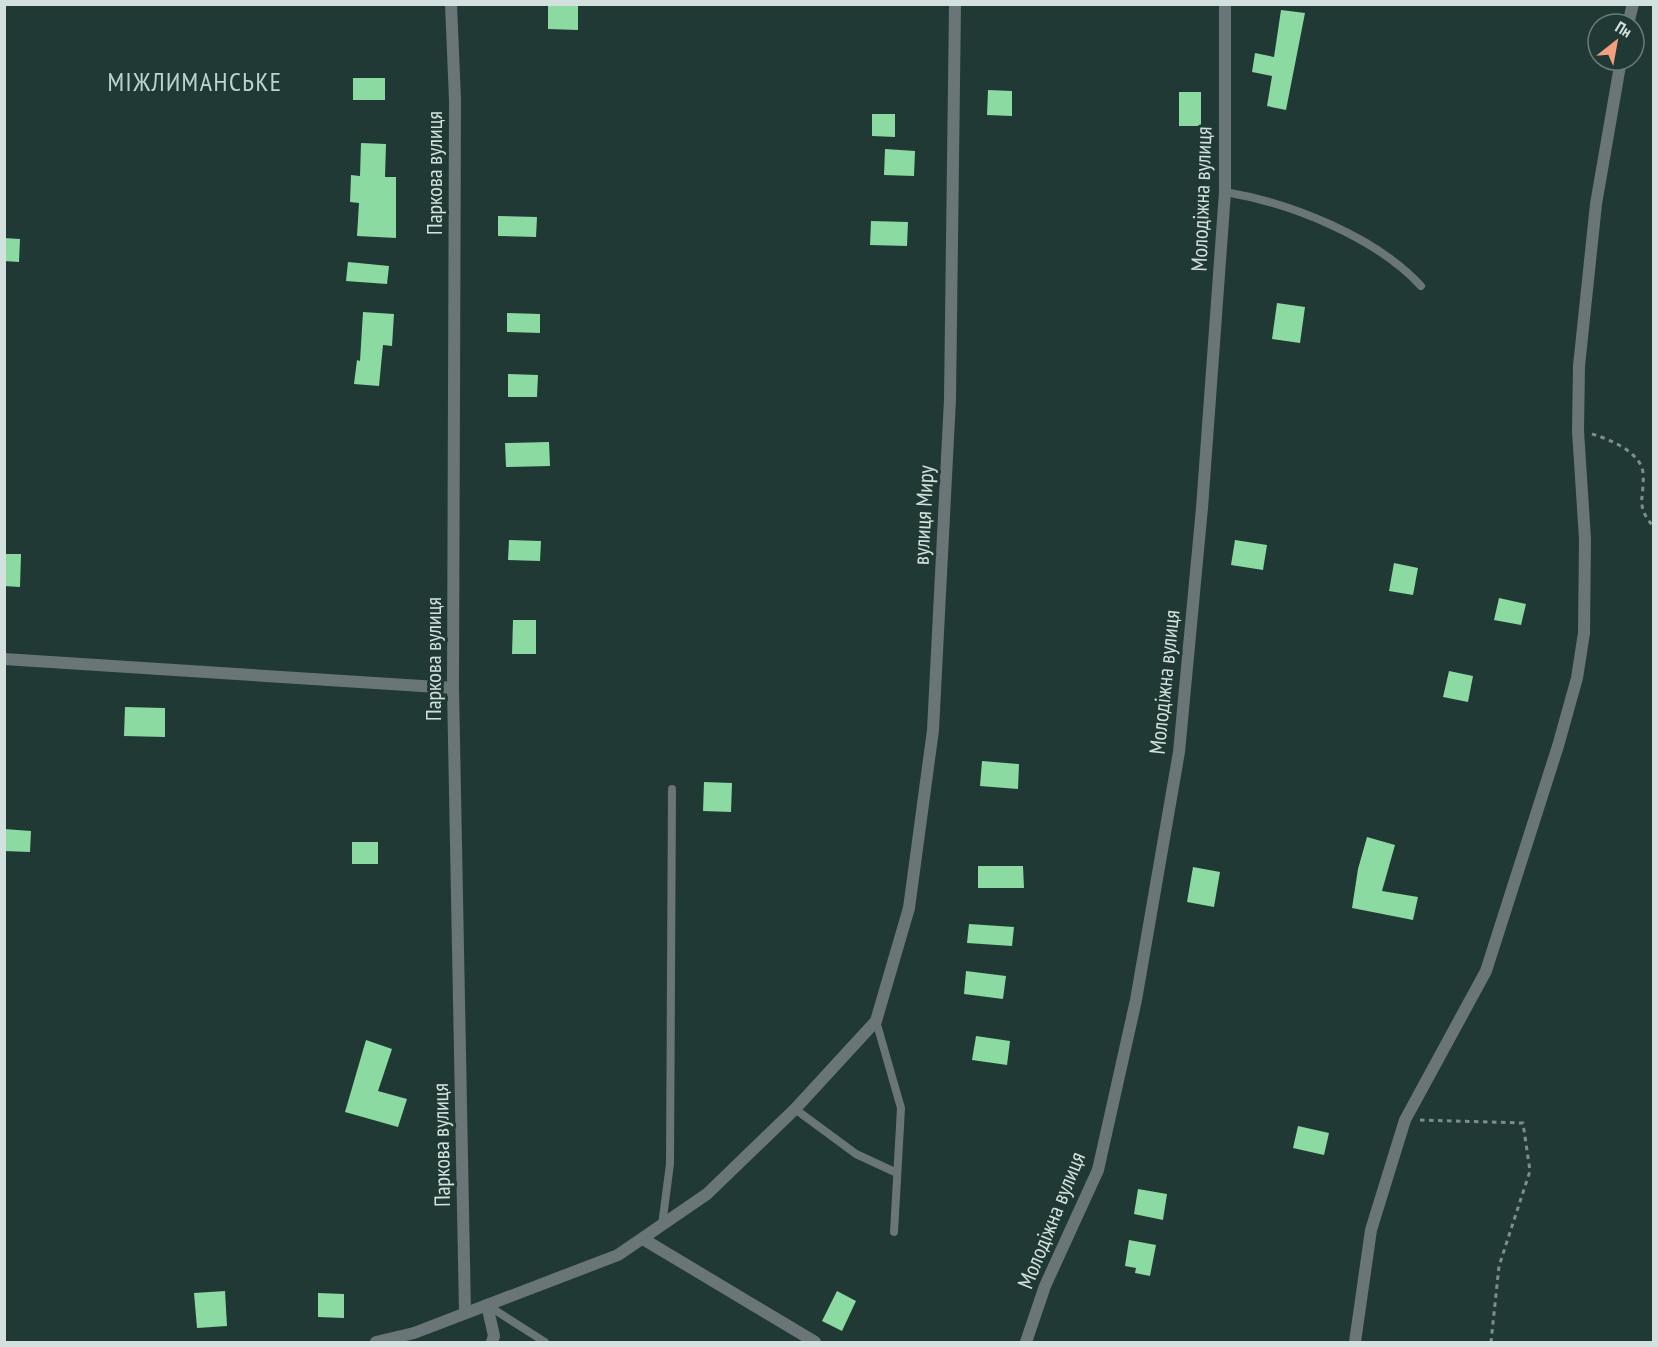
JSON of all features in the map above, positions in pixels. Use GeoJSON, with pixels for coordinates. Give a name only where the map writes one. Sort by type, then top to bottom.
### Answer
{"type":"FeatureCollection","features":[{"type":"Feature","properties":{"kind":"street","name":"Паркова вулиця"},"geometry":{"type":"LineString","coordinates":[[451,4],[455,100],[453,688],[465,1313]]}},
{"type":"Feature","properties":{"kind":"street","name":"вулиця Миру"},"geometry":{"type":"LineString","coordinates":[[876,1022],[909,908],[933,730],[950,399],[955,4]]}},
{"type":"Feature","properties":{"kind":"street","name":"Молодіжна вулиця"},"geometry":{"type":"LineString","coordinates":[[1026,1342],[1045,1286],[1098,1170],[1136,1000],[1177,764],[1202,508],[1225,192],[1225,4]]}},
{"type":"Feature","properties":{"kind":"street"},"geometry":{"type":"LineString","coordinates":[[1355,1342],[1371,1230],[1405,1120],[1486,971],[1558,746],[1577,678],[1584,621],[1585,539],[1578,431],[1579,366],[1596,204],[1619,72]]}},
{"type":"Feature","properties":{"kind":"street"},"geometry":{"type":"LineString","coordinates":[[4,659],[453,688]]}},
{"type":"Feature","properties":{"kind":"street"},"geometry":{"type":"LineString","coordinates":[[376,1342],[414,1333],[618,1255],[643,1239],[707,1194],[795,1109],[876,1022]]}},
{"type":"Feature","properties":{"kind":"street"},"geometry":{"type":"LineString","coordinates":[[643,1239],[815,1342]]}},
{"type":"Feature","properties":{"kind":"street"},"geometry":{"type":"LineString","coordinates":[[487,1305],[494,1336],[492,1342]]}},
{"type":"Feature","properties":{"kind":"lane"},"geometry":{"type":"LineString","coordinates":[[1225,192],[1249,196],[1316,219],[1382,251],[1403,267],[1421,286]]}},
{"type":"Feature","properties":{"kind":"lane"},"geometry":{"type":"LineString","coordinates":[[662,1225],[670,1164],[672,789]]}},
{"type":"Feature","properties":{"kind":"lane"},"geometry":{"type":"LineString","coordinates":[[876,1022],[901,1108],[894,1232]]}},
{"type":"Feature","properties":{"kind":"lane"},"geometry":{"type":"LineString","coordinates":[[795,1109],[856,1154],[897,1173]]}},
{"type":"Feature","properties":{"kind":"lane"},"geometry":{"type":"LineString","coordinates":[[487,1305],[544,1342]]}},
{"type":"Feature","properties":{"kind":"path"},"geometry":{"type":"LineString","coordinates":[[1578,431],[1606,438],[1635,457],[1643,471],[1640,506],[1653,527]]}},
{"type":"Feature","properties":{"kind":"path"},"geometry":{"type":"LineString","coordinates":[[1405,1120],[1522,1123],[1530,1171],[1499,1266],[1491,1342]]}},
{"type":"Feature","properties":{"kind":"building"},"geometry":{"type":"Polygon","coordinates":[[[548,5],[578,6],[578,30],[548,29],[548,5]]]}},
{"type":"Feature","properties":{"kind":"building"},"geometry":{"type":"Polygon","coordinates":[[[1281,10],[1305,13],[1286,110],[1267,106],[1272,76],[1252,72],[1255,53],[1274,57],[1281,10]]]}},
{"type":"Feature","properties":{"kind":"building"},"geometry":{"type":"Polygon","coordinates":[[[353,78],[385,78],[385,100],[353,100],[353,78]]]}},
{"type":"Feature","properties":{"kind":"building"},"geometry":{"type":"Polygon","coordinates":[[[988,90],[1012,91],[1012,116],[987,115],[988,90]]]}},
{"type":"Feature","properties":{"kind":"building"},"geometry":{"type":"Polygon","coordinates":[[[1179,92],[1201,92],[1201,126],[1179,126],[1179,92]]]}},
{"type":"Feature","properties":{"kind":"building"},"geometry":{"type":"Polygon","coordinates":[[[872,114],[895,114],[895,137],[872,136],[872,114]]]}},
{"type":"Feature","properties":{"kind":"building"},"geometry":{"type":"Polygon","coordinates":[[[361,143],[386,144],[385,177],[396,177],[396,238],[357,236],[359,203],[350,202],[351,175],[360,176],[361,143]]]}},
{"type":"Feature","properties":{"kind":"building"},"geometry":{"type":"Polygon","coordinates":[[[885,149],[915,151],[914,176],[884,175],[885,149]]]}},
{"type":"Feature","properties":{"kind":"building"},"geometry":{"type":"Polygon","coordinates":[[[498,216],[537,217],[536,237],[498,236],[498,216]]]}},
{"type":"Feature","properties":{"kind":"building"},"geometry":{"type":"Polygon","coordinates":[[[871,221],[908,222],[907,246],[870,245],[871,221]]]}},
{"type":"Feature","properties":{"kind":"building"},"geometry":{"type":"Polygon","coordinates":[[[4,238],[20,239],[19,262],[4,261],[4,238]]]}},
{"type":"Feature","properties":{"kind":"building"},"geometry":{"type":"Polygon","coordinates":[[[348,262],[389,266],[387,284],[346,281],[348,262]]]}},
{"type":"Feature","properties":{"kind":"building"},"geometry":{"type":"Polygon","coordinates":[[[1277,303],[1305,307],[1300,343],[1272,339],[1277,303]]]}},
{"type":"Feature","properties":{"kind":"building"},"geometry":{"type":"Polygon","coordinates":[[[363,312],[394,314],[392,346],[383,345],[379,386],[354,384],[357,360],[360,361],[363,312]]]}},
{"type":"Feature","properties":{"kind":"building"},"geometry":{"type":"Polygon","coordinates":[[[507,313],[540,314],[540,333],[507,332],[507,313]]]}},
{"type":"Feature","properties":{"kind":"building"},"geometry":{"type":"Polygon","coordinates":[[[508,374],[538,375],[537,397],[508,397],[508,374]]]}},
{"type":"Feature","properties":{"kind":"building"},"geometry":{"type":"Polygon","coordinates":[[[549,442],[550,466],[506,467],[505,443],[549,442]]]}},
{"type":"Feature","properties":{"kind":"building"},"geometry":{"type":"Polygon","coordinates":[[[509,540],[541,541],[540,561],[508,560],[509,540]]]}},
{"type":"Feature","properties":{"kind":"building"},"geometry":{"type":"Polygon","coordinates":[[[1235,540],[1267,545],[1263,570],[1231,565],[1235,540]]]}},
{"type":"Feature","properties":{"kind":"building"},"geometry":{"type":"Polygon","coordinates":[[[4,554],[21,554],[20,587],[4,586],[4,554]]]}},
{"type":"Feature","properties":{"kind":"building"},"geometry":{"type":"Polygon","coordinates":[[[1394,563],[1418,568],[1413,595],[1389,591],[1394,563]]]}},
{"type":"Feature","properties":{"kind":"building"},"geometry":{"type":"Polygon","coordinates":[[[1499,598],[1526,604],[1521,625],[1494,620],[1499,598]]]}},
{"type":"Feature","properties":{"kind":"building"},"geometry":{"type":"Polygon","coordinates":[[[513,620],[536,620],[536,654],[512,654],[513,620]]]}},
{"type":"Feature","properties":{"kind":"building"},"geometry":{"type":"Polygon","coordinates":[[[1449,671],[1473,676],[1468,702],[1443,697],[1449,671]]]}},
{"type":"Feature","properties":{"kind":"building"},"geometry":{"type":"Polygon","coordinates":[[[125,707],[165,708],[165,737],[124,736],[125,707]]]}},
{"type":"Feature","properties":{"kind":"building"},"geometry":{"type":"Polygon","coordinates":[[[982,761],[1019,764],[1018,789],[980,786],[982,761]]]}},
{"type":"Feature","properties":{"kind":"building"},"geometry":{"type":"Polygon","coordinates":[[[704,782],[732,783],[731,812],[703,811],[704,782]]]}},
{"type":"Feature","properties":{"kind":"building"},"geometry":{"type":"Polygon","coordinates":[[[4,829],[31,831],[30,852],[4,851],[4,829]]]}},
{"type":"Feature","properties":{"kind":"building"},"geometry":{"type":"Polygon","coordinates":[[[1367,837],[1395,845],[1382,891],[1418,897],[1413,920],[1352,908],[1358,869],[1367,837]]]}},
{"type":"Feature","properties":{"kind":"building"},"geometry":{"type":"Polygon","coordinates":[[[352,842],[378,842],[378,864],[352,864],[352,842]]]}},
{"type":"Feature","properties":{"kind":"building"},"geometry":{"type":"Polygon","coordinates":[[[978,866],[1023,866],[1024,888],[978,888],[978,866]]]}},
{"type":"Feature","properties":{"kind":"building"},"geometry":{"type":"Polygon","coordinates":[[[1193,867],[1220,872],[1214,907],[1187,902],[1193,867]]]}},
{"type":"Feature","properties":{"kind":"building"},"geometry":{"type":"Polygon","coordinates":[[[969,924],[1014,927],[1012,946],[967,943],[969,924]]]}},
{"type":"Feature","properties":{"kind":"building"},"geometry":{"type":"Polygon","coordinates":[[[966,971],[1006,976],[1003,999],[964,994],[966,971]]]}},
{"type":"Feature","properties":{"kind":"building"},"geometry":{"type":"Polygon","coordinates":[[[976,1036],[1010,1041],[1007,1065],[972,1060],[976,1036]]]}},
{"type":"Feature","properties":{"kind":"building"},"geometry":{"type":"Polygon","coordinates":[[[366,1040],[392,1049],[378,1091],[407,1099],[398,1127],[345,1112],[366,1040]]]}},
{"type":"Feature","properties":{"kind":"building"},"geometry":{"type":"Polygon","coordinates":[[[1298,1126],[1329,1133],[1324,1155],[1293,1148],[1298,1126]]]}},
{"type":"Feature","properties":{"kind":"building"},"geometry":{"type":"Polygon","coordinates":[[[1138,1189],[1167,1194],[1163,1220],[1134,1214],[1138,1189]]]}},
{"type":"Feature","properties":{"kind":"building"},"geometry":{"type":"Polygon","coordinates":[[[1129,1240],[1156,1245],[1150,1276],[1135,1273],[1136,1268],[1125,1266],[1129,1240]]]}},
{"type":"Feature","properties":{"kind":"building"},"geometry":{"type":"Polygon","coordinates":[[[225,1291],[227,1326],[197,1328],[194,1293],[225,1291]]]}},
{"type":"Feature","properties":{"kind":"building"},"geometry":{"type":"Polygon","coordinates":[[[837,1291],[856,1301],[842,1331],[822,1321],[837,1291]]]}},
{"type":"Feature","properties":{"kind":"building"},"geometry":{"type":"Polygon","coordinates":[[[318,1293],[344,1294],[344,1318],[318,1317],[318,1293]]]}},
{"type":"Feature","properties":{"kind":"district","name":"МІЖЛИМАНСЬКЕ"},"geometry":{"type":"Point","coordinates":[195,81]}}]}
